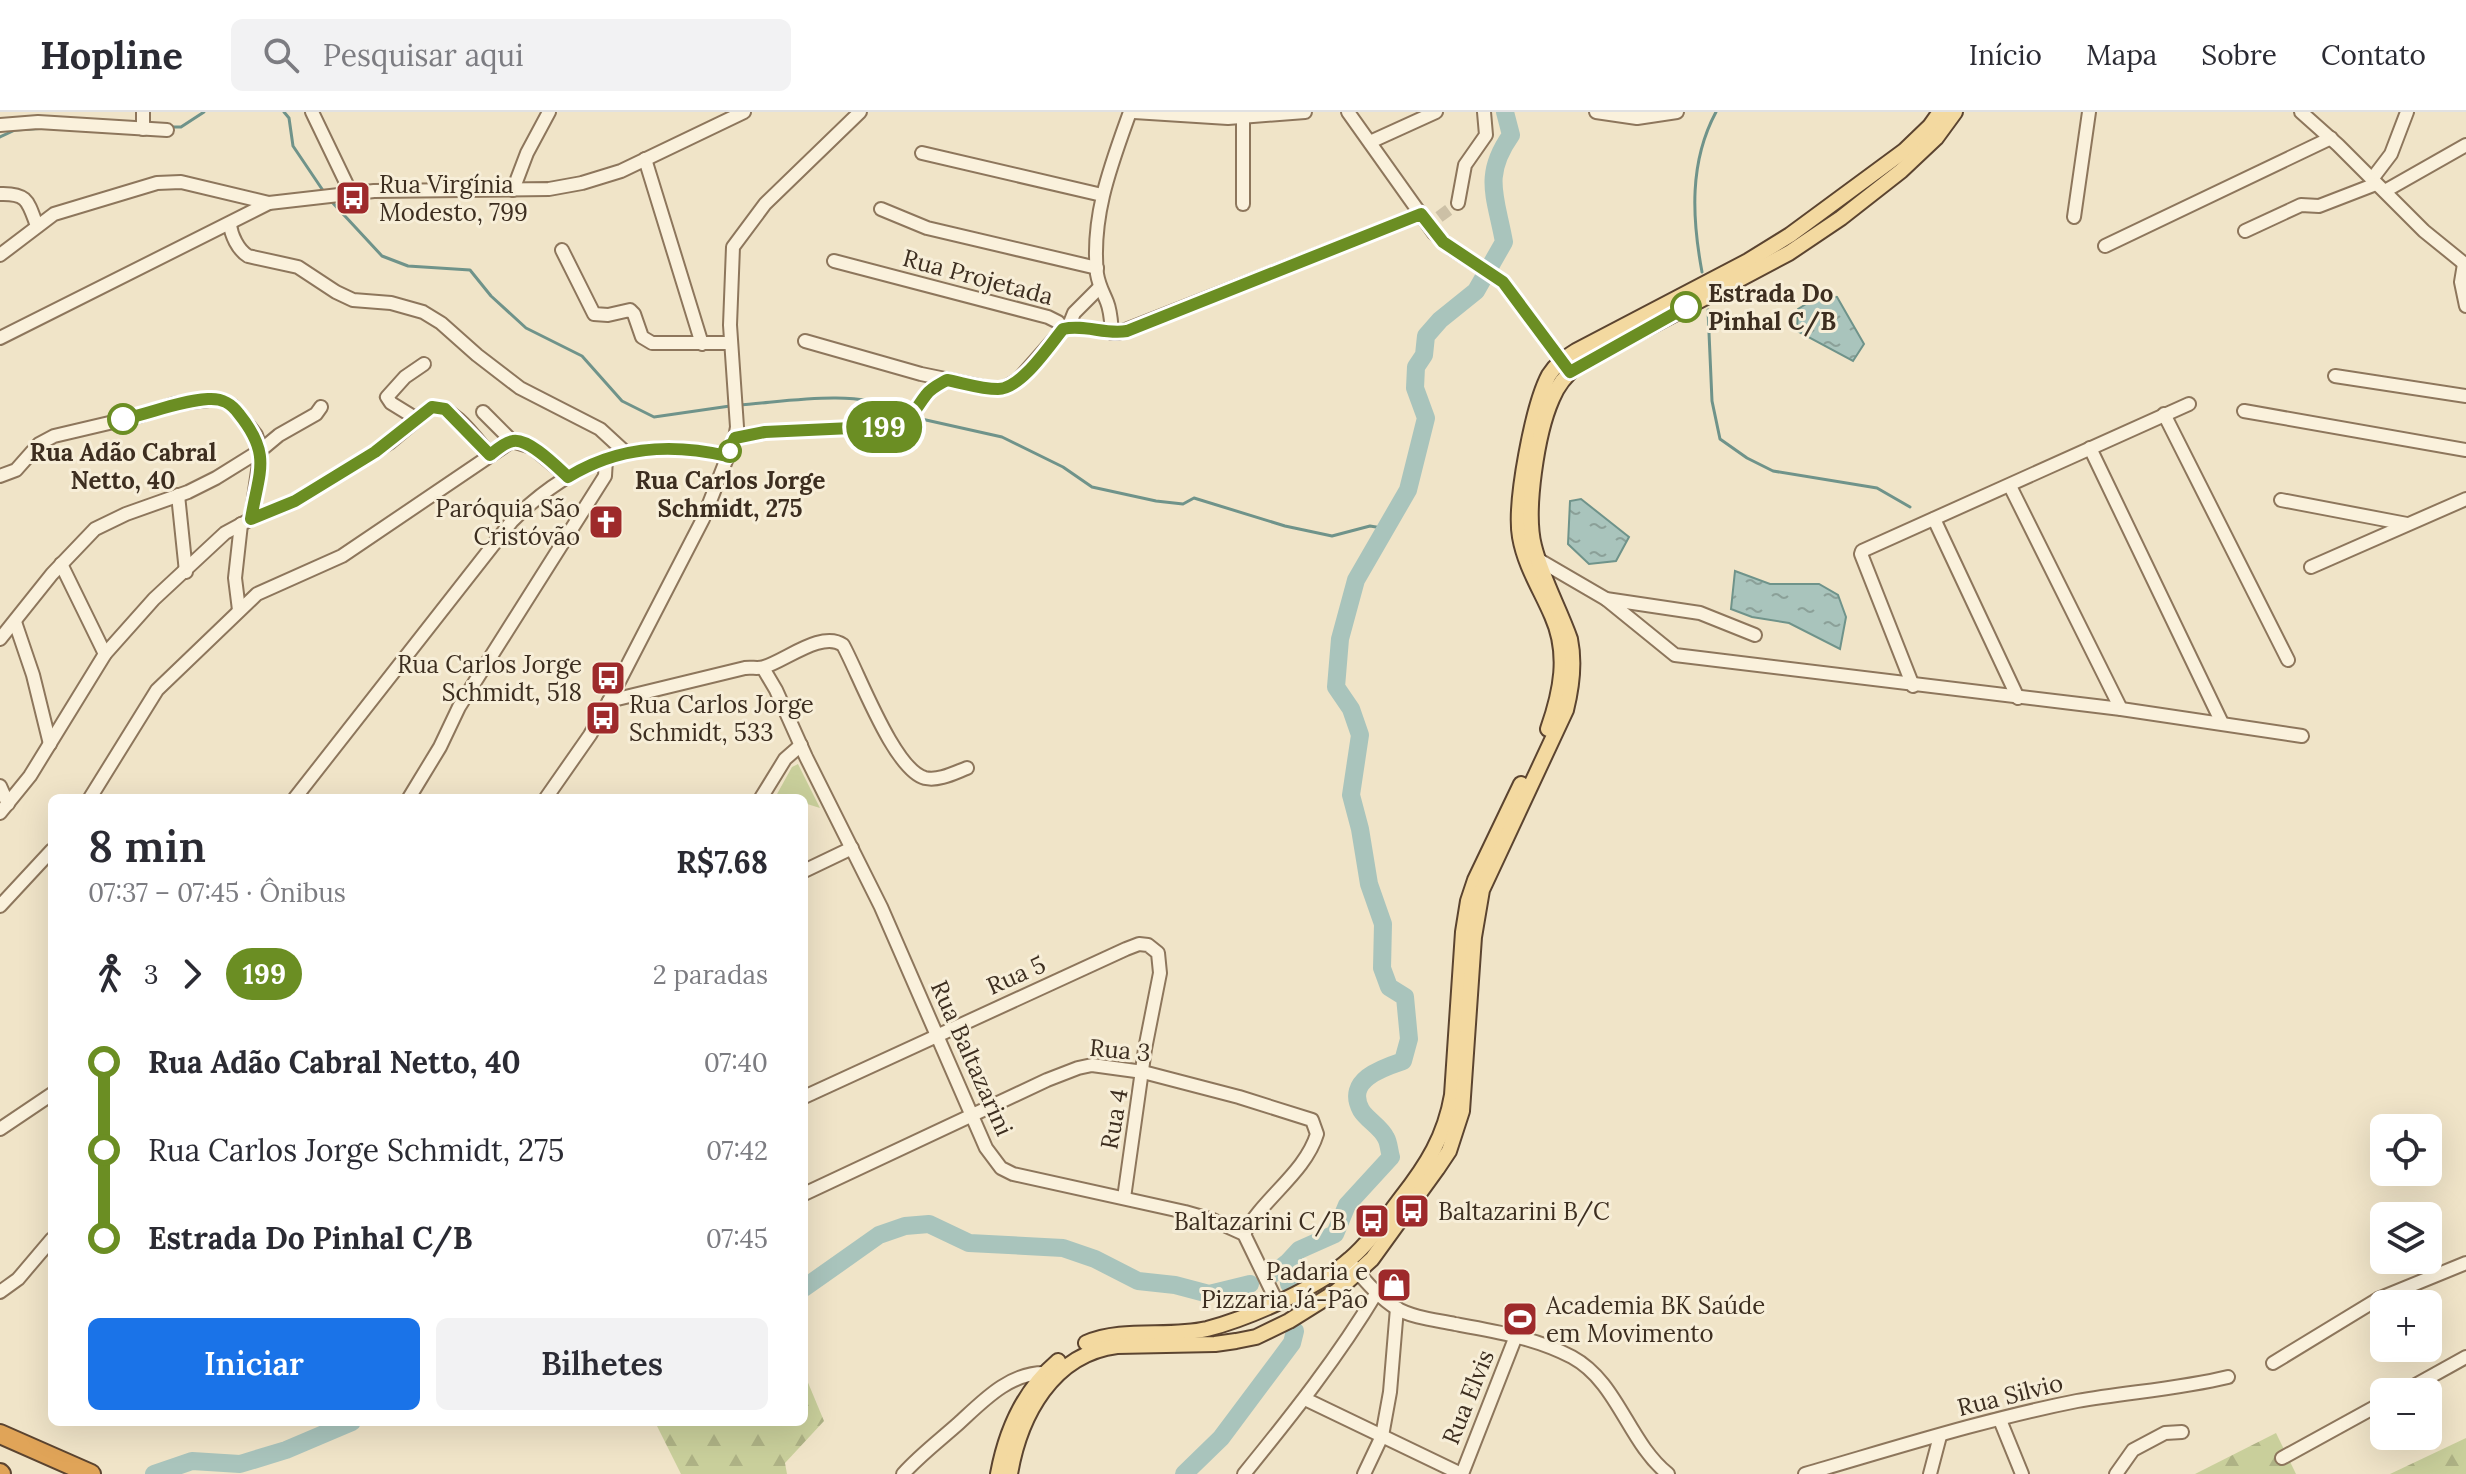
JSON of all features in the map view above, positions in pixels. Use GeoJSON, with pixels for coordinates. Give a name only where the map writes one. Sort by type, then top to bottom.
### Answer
{"type":"FeatureCollection","features":[{"type":"Feature","properties":{"kind":"highway"},"geometry":{"type":"LineString","coordinates":[[0,1434],[91,1474]]}},
{"type":"Feature","properties":{"kind":"main road"},"geometry":{"type":"LineString","coordinates":[[998,1474],[1008,1434],[1019,1411],[1044,1373],[1074,1349],[1105,1337],[1206,1329],[1238,1319],[1318,1282],[1351,1272],[1375,1232],[1428,1163],[1448,1121],[1452,1095],[1463,932],[1468,901],[1559,698],[1561,648],[1554,619],[1523,552],[1517,518],[1538,402],[1549,375],[1790,235],[1904,151],[1940,112]]}},
{"type":"Feature","properties":{"kind":"main road"},"geometry":{"type":"LineString","coordinates":[[1010,1474],[1014,1448],[1036,1401],[1052,1379],[1079,1357],[1117,1346],[1215,1344],[1246,1339],[1267,1332],[1306,1311],[1351,1272],[1372,1259],[1449,1151],[1462,1111],[1474,937],[1482,890],[1566,710],[1570,690],[1573,653],[1539,560],[1530,517],[1535,474],[1551,401],[1566,366],[1634,334],[1802,244],[1901,171],[1936,138],[1955,112]]}},
{"type":"Feature","properties":{"kind":"main road"},"geometry":{"type":"LineString","coordinates":[[1301,1291],[1306,1311]]}},
{"type":"Feature","properties":{"kind":"main road"},"geometry":{"type":"LineString","coordinates":[[1238,1319],[1239,1333],[1246,1339]]}},
{"type":"Feature","properties":{"kind":"street"},"geometry":{"type":"LineString","coordinates":[[143,112],[143,129]]}},
{"type":"Feature","properties":{"kind":"street"},"geometry":{"type":"LineString","coordinates":[[312,112],[351,193]]}},
{"type":"Feature","properties":{"kind":"street"},"geometry":{"type":"LineString","coordinates":[[513,190],[523,162],[549,112]]}},
{"type":"Feature","properties":{"kind":"street"},"geometry":{"type":"LineString","coordinates":[[0,338],[269,203],[386,190],[549,189],[582,183],[621,171],[744,112]]}},
{"type":"Feature","properties":{"kind":"street"},"geometry":{"type":"LineString","coordinates":[[549,794],[590,735],[609,701],[703,519],[735,438],[737,427],[730,343],[733,247],[765,204],[860,112]]}},
{"type":"Feature","properties":{"kind":"street"},"geometry":{"type":"LineString","coordinates":[[1112,333],[1109,306],[1099,288],[1097,268],[1102,195],[1132,112],[1243,117],[1305,112]]}},
{"type":"Feature","properties":{"kind":"street"},"geometry":{"type":"LineString","coordinates":[[1348,112],[1443,242],[1489,272],[1511,293],[1566,366]]}},
{"type":"Feature","properties":{"kind":"street"},"geometry":{"type":"LineString","coordinates":[[1370,142],[1436,112]]}},
{"type":"Feature","properties":{"kind":"street"},"geometry":{"type":"LineString","coordinates":[[1458,203],[1465,165],[1486,135],[1484,112]]}},
{"type":"Feature","properties":{"kind":"street"},"geometry":{"type":"LineString","coordinates":[[1596,112],[1642,118],[1677,112]]}},
{"type":"Feature","properties":{"kind":"street"},"geometry":{"type":"LineString","coordinates":[[2074,217],[2089,112]]}},
{"type":"Feature","properties":{"kind":"street"},"geometry":{"type":"LineString","coordinates":[[2378,185],[2407,112]]}},
{"type":"Feature","properties":{"kind":"street"},"geometry":{"type":"LineString","coordinates":[[2310,115],[2424,231],[2465,264],[2461,282],[2466,306]]}},
{"type":"Feature","properties":{"kind":"street"},"geometry":{"type":"LineString","coordinates":[[1243,117],[1243,204]]}},
{"type":"Feature","properties":{"kind":"street"},"geometry":{"type":"LineString","coordinates":[[0,125],[38,122],[167,130]]}},
{"type":"Feature","properties":{"kind":"street"},"geometry":{"type":"LineString","coordinates":[[2105,246],[2331,138]]}},
{"type":"Feature","properties":{"kind":"street"},"geometry":{"type":"LineString","coordinates":[[2245,231],[2301,205],[2319,206],[2378,185],[2466,145]]}},
{"type":"Feature","properties":{"kind":"street"},"geometry":{"type":"LineString","coordinates":[[922,153],[1102,195]]}},
{"type":"Feature","properties":{"kind":"street"},"geometry":{"type":"LineString","coordinates":[[645,159],[702,344]]}},
{"type":"Feature","properties":{"kind":"street"},"geometry":{"type":"LineString","coordinates":[[0,255],[54,214],[169,181],[235,193],[269,203]]}},
{"type":"Feature","properties":{"kind":"street"},"geometry":{"type":"LineString","coordinates":[[0,194],[25,198],[37,226]]}},
{"type":"Feature","properties":{"kind":"street"},"geometry":{"type":"LineString","coordinates":[[881,209],[927,228],[1097,268]]}},
{"type":"Feature","properties":{"kind":"street","name":"Rua Projetada"},"geometry":{"type":"LineString","coordinates":[[834,261],[1040,315],[1058,322],[1065,329],[1078,327],[1112,333],[1127,331],[1429,219]]}},
{"type":"Feature","properties":{"kind":"street"},"geometry":{"type":"LineString","coordinates":[[230,224],[232,236],[248,256],[298,267],[353,300],[391,303],[433,317],[512,383],[600,429],[625,452]]}},
{"type":"Feature","properties":{"kind":"street"},"geometry":{"type":"LineString","coordinates":[[562,250],[594,314],[608,315],[630,310],[646,341],[730,343]]}},
{"type":"Feature","properties":{"kind":"street"},"geometry":{"type":"LineString","coordinates":[[805,341],[921,374],[997,389],[1011,386],[1036,362],[1065,329],[1074,313],[1099,288]]}},
{"type":"Feature","properties":{"kind":"street"},"geometry":{"type":"LineString","coordinates":[[417,419],[391,403],[387,397],[424,364]]}},
{"type":"Feature","properties":{"kind":"street"},"geometry":{"type":"LineString","coordinates":[[921,374],[927,393]]}},
{"type":"Feature","properties":{"kind":"street"},"geometry":{"type":"LineString","coordinates":[[2335,376],[2466,396]]}},
{"type":"Feature","properties":{"kind":"street"},"geometry":{"type":"LineString","coordinates":[[735,438],[765,432],[895,426],[914,414],[927,393],[947,380]]}},
{"type":"Feature","properties":{"kind":"street"},"geometry":{"type":"LineString","coordinates":[[0,476],[16,470],[39,444],[54,436],[139,416],[174,404],[207,399],[226,402],[233,406],[256,435],[261,450],[235,578],[239,610]]}},
{"type":"Feature","properties":{"kind":"street"},"geometry":{"type":"LineString","coordinates":[[1913,686],[1862,551],[2189,404]]}},
{"type":"Feature","properties":{"kind":"street"},"geometry":{"type":"LineString","coordinates":[[0,639],[86,536],[104,523],[216,478],[316,414],[321,407]]}},
{"type":"Feature","properties":{"kind":"street"},"geometry":{"type":"LineString","coordinates":[[4,808],[30,776],[105,654],[137,616],[225,533],[295,501],[389,443],[432,407],[441,407],[490,455]]}},
{"type":"Feature","properties":{"kind":"street"},"geometry":{"type":"LineString","coordinates":[[2244,411],[2466,450]]}},
{"type":"Feature","properties":{"kind":"street"},"geometry":{"type":"LineString","coordinates":[[483,412],[512,441],[532,447],[568,477]]}},
{"type":"Feature","properties":{"kind":"street"},"geometry":{"type":"LineString","coordinates":[[2164,414],[2288,660]]}},
{"type":"Feature","properties":{"kind":"street"},"geometry":{"type":"LineString","coordinates":[[92,794],[157,690],[239,610],[267,588],[342,556],[512,441]]}},
{"type":"Feature","properties":{"kind":"street"},"geometry":{"type":"LineString","coordinates":[[298,794],[512,521],[541,495],[568,477],[625,452],[655,448],[688,449],[727,456]]}},
{"type":"Feature","properties":{"kind":"street"},"geometry":{"type":"LineString","coordinates":[[2090,448],[2222,723]]}},
{"type":"Feature","properties":{"kind":"street"},"geometry":{"type":"LineString","coordinates":[[411,794],[440,747],[459,707],[605,476],[606,459]]}},
{"type":"Feature","properties":{"kind":"street"},"geometry":{"type":"LineString","coordinates":[[2010,486],[2121,709]]}},
{"type":"Feature","properties":{"kind":"street"},"geometry":{"type":"LineString","coordinates":[[178,495],[186,572]]}},
{"type":"Feature","properties":{"kind":"street"},"geometry":{"type":"LineString","coordinates":[[2311,567],[2466,499]]}},
{"type":"Feature","properties":{"kind":"street"},"geometry":{"type":"LineString","coordinates":[[2281,500],[2407,524]]}},
{"type":"Feature","properties":{"kind":"street"},"geometry":{"type":"LineString","coordinates":[[1934,519],[2018,698]]}},
{"type":"Feature","properties":{"kind":"street"},"geometry":{"type":"LineString","coordinates":[[1539,560],[1606,599],[1675,655],[2121,709],[2302,736]]}},
{"type":"Feature","properties":{"kind":"street"},"geometry":{"type":"LineString","coordinates":[[61,564],[105,654]]}},
{"type":"Feature","properties":{"kind":"street"},"geometry":{"type":"LineString","coordinates":[[1606,599],[1700,613],[1755,635]]}},
{"type":"Feature","properties":{"kind":"street"},"geometry":{"type":"LineString","coordinates":[[15,622],[33,675],[50,744]]}},
{"type":"Feature","properties":{"kind":"street"},"geometry":{"type":"LineString","coordinates":[[609,701],[745,668],[763,668],[789,654],[829,640],[840,642],[886,733],[910,770],[935,779],[967,768]]}},
{"type":"Feature","properties":{"kind":"street","name":"Rua Baltazarini"},"geometry":{"type":"LineString","coordinates":[[763,668],[881,907],[992,1158],[1013,1174],[1213,1220],[1244,1234]]}},
{"type":"Feature","properties":{"kind":"street"},"geometry":{"type":"LineString","coordinates":[[763,794],[785,759],[801,745]]}},
{"type":"Feature","properties":{"kind":"street"},"geometry":{"type":"LineString","coordinates":[[0,786],[4,808]]}},
{"type":"Feature","properties":{"kind":"street"},"geometry":{"type":"LineString","coordinates":[[808,869],[852,848]]}},
{"type":"Feature","properties":{"kind":"street"},"geometry":{"type":"LineString","coordinates":[[0,906],[48,854]]}},
{"type":"Feature","properties":{"kind":"street","name":"Rua 5"},"geometry":{"type":"LineString","coordinates":[[808,1095],[1133,946],[1148,945],[1158,953]]}},
{"type":"Feature","properties":{"kind":"street","name":"Rua 4"},"geometry":{"type":"LineString","coordinates":[[1124,1198],[1160,973],[1158,953]]}},
{"type":"Feature","properties":{"kind":"street","name":"Rua 3"},"geometry":{"type":"LineString","coordinates":[[808,1192],[972,1114],[1078,1068],[1092,1065],[1191,1083],[1307,1118],[1315,1124],[1316,1138],[1306,1157],[1254,1216],[1244,1234]]}},
{"type":"Feature","properties":{"kind":"street"},"geometry":{"type":"LineString","coordinates":[[0,1129],[48,1097]]}},
{"type":"Feature","properties":{"kind":"street"},"geometry":{"type":"LineString","coordinates":[[1244,1234],[1277,1302]]}},
{"type":"Feature","properties":{"kind":"street"},"geometry":{"type":"LineString","coordinates":[[0,1292],[18,1279],[48,1244]]}},
{"type":"Feature","properties":{"kind":"street"},"geometry":{"type":"LineString","coordinates":[[2273,1363],[2378,1299],[2466,1263]]}},
{"type":"Feature","properties":{"kind":"street"},"geometry":{"type":"LineString","coordinates":[[1351,1272],[1397,1308],[1418,1316],[1516,1336],[1553,1348],[1590,1369],[1651,1457],[1668,1474]]}},
{"type":"Feature","properties":{"kind":"street"},"geometry":{"type":"LineString","coordinates":[[1244,1474],[1349,1339],[1375,1290]]}},
{"type":"Feature","properties":{"kind":"street"},"geometry":{"type":"LineString","coordinates":[[1364,1474],[1382,1436],[1390,1392],[1397,1308]]}},
{"type":"Feature","properties":{"kind":"street","name":"Rua Elvis"},"geometry":{"type":"LineString","coordinates":[[1461,1474],[1516,1336]]}},
{"type":"Feature","properties":{"kind":"street"},"geometry":{"type":"LineString","coordinates":[[2428,1378],[2466,1357]]}},
{"type":"Feature","properties":{"kind":"street"},"geometry":{"type":"LineString","coordinates":[[903,1474],[973,1407],[998,1389],[1023,1376],[1044,1373]]}},
{"type":"Feature","properties":{"kind":"street","name":"Rua Silvio"},"geometry":{"type":"LineString","coordinates":[[1805,1474],[2076,1401],[2228,1377]]}},
{"type":"Feature","properties":{"kind":"street"},"geometry":{"type":"LineString","coordinates":[[1305,1399],[1461,1474]]}},
{"type":"Feature","properties":{"kind":"street"},"geometry":{"type":"LineString","coordinates":[[2282,1458],[2370,1410]]}},
{"type":"Feature","properties":{"kind":"street"},"geometry":{"type":"LineString","coordinates":[[2000,1420],[2022,1474]]}},
{"type":"Feature","properties":{"kind":"street"},"geometry":{"type":"LineString","coordinates":[[2116,1474],[2133,1450],[2165,1433],[2182,1432]]}},
{"type":"Feature","properties":{"kind":"street"},"geometry":{"type":"LineString","coordinates":[[1930,1474],[1940,1436]]}},
{"type":"Feature","properties":{"kind":"street"},"geometry":{"type":"LineString","coordinates":[[917,1474],[921,1455]]}},
{"type":"Feature","properties":{"kind":"green space"},"geometry":{"type":"Polygon","coordinates":[[[798,764],[820,808],[808,804],[808,794],[777,794],[792,767],[798,764]]]}},
{"type":"Feature","properties":{"kind":"green space"},"geometry":{"type":"Polygon","coordinates":[[[808,1383],[824,1421],[785,1463],[787,1474],[681,1474],[657,1426],[808,1426],[808,1383]]]}},
{"type":"Feature","properties":{"kind":"green space"},"geometry":{"type":"Polygon","coordinates":[[[2276,1433],[2296,1474],[2195,1474],[2276,1433]]]}},
{"type":"Feature","properties":{"kind":"green space"},"geometry":{"type":"Polygon","coordinates":[[[2466,1438],[2466,1474],[2390,1474],[2442,1450],[2466,1438]]]}},
{"type":"Feature","properties":{"kind":"water"},"geometry":{"type":"Polygon","coordinates":[[[1819,296],[1837,297],[1864,344],[1853,361],[1797,331],[1798,309],[1819,296]]]}},
{"type":"Feature","properties":{"kind":"water"},"geometry":{"type":"Polygon","coordinates":[[[1581,499],[1629,537],[1616,561],[1589,564],[1568,544],[1570,501],[1581,499]]]}},
{"type":"Feature","properties":{"kind":"water"},"geometry":{"type":"Polygon","coordinates":[[[1735,571],[1770,584],[1819,584],[1838,595],[1846,617],[1840,649],[1789,623],[1752,617],[1731,609],[1735,571]]]}},
{"type":"Feature","properties":{"kind":"waterway"},"geometry":{"type":"LineString","coordinates":[[170,127],[181,127],[204,112]]}},
{"type":"Feature","properties":{"kind":"waterway"},"geometry":{"type":"LineString","coordinates":[[284,112],[289,118],[293,146],[324,192]]}},
{"type":"Feature","properties":{"kind":"waterway"},"geometry":{"type":"LineString","coordinates":[[1271,1275],[1299,1250],[1335,1234],[1347,1205],[1391,1157],[1384,1134],[1361,1110],[1357,1100],[1358,1091],[1368,1077],[1403,1061],[1409,1039],[1405,997],[1389,987],[1382,968],[1383,924],[1369,884],[1351,795],[1360,735],[1351,709],[1336,687],[1340,639],[1356,580],[1408,490],[1426,418],[1415,388],[1416,367],[1424,355],[1426,336],[1440,320],[1476,291],[1504,242],[1495,199],[1494,175],[1502,150],[1511,135],[1505,112]]}},
{"type":"Feature","properties":{"kind":"waterway"},"geometry":{"type":"LineString","coordinates":[[1702,272],[1696,231],[1695,190],[1701,150],[1716,112]]}},
{"type":"Feature","properties":{"kind":"waterway"},"geometry":{"type":"LineString","coordinates":[[0,137],[15,130],[47,128]]}},
{"type":"Feature","properties":{"kind":"waterway"},"geometry":{"type":"LineString","coordinates":[[331,201],[382,256],[408,266],[470,270],[491,296],[526,328],[582,356],[622,401],[654,417],[730,406]]}},
{"type":"Feature","properties":{"kind":"waterway"},"geometry":{"type":"LineString","coordinates":[[1708,310],[1712,401],[1720,439],[1773,471],[1877,488],[1910,507]]}},
{"type":"Feature","properties":{"kind":"waterway"},"geometry":{"type":"LineString","coordinates":[[738,405],[840,398],[879,403],[896,409]]}},
{"type":"Feature","properties":{"kind":"waterway"},"geometry":{"type":"LineString","coordinates":[[917,418],[1002,437],[1063,467],[1092,487],[1183,504],[1194,498],[1285,526],[1332,536],[1370,526],[1388,529]]}},
{"type":"Feature","properties":{"kind":"waterway"},"geometry":{"type":"LineString","coordinates":[[808,1285],[879,1235],[905,1226],[929,1224],[969,1243],[1063,1248],[1095,1259],[1138,1281],[1175,1285],[1209,1294],[1250,1284]]}},
{"type":"Feature","properties":{"kind":"waterway"},"geometry":{"type":"LineString","coordinates":[[1287,1263],[1289,1284]]}},
{"type":"Feature","properties":{"kind":"waterway"},"geometry":{"type":"LineString","coordinates":[[1184,1474],[1221,1438],[1292,1343],[1295,1331]]}},
{"type":"Feature","properties":{"kind":"waterway"},"geometry":{"type":"LineString","coordinates":[[154,1474],[192,1461],[240,1464],[286,1450],[343,1426]]}},
{"type":"Feature","properties":{"kind":"tunnel"},"geometry":{"type":"LineString","coordinates":[[1439,217],[1458,203]]}},
{"type":"Feature","properties":{"kind":"bus line","name":"199"},"geometry":{"type":"LineString","coordinates":[[123,419],[174,404],[207,399],[217,399],[233,406],[256,435],[261,450],[251,519],[295,501],[375,452],[432,407],[445,409],[490,455],[503,445],[518,441],[532,447],[568,477],[600,460],[640,449],[697,450],[727,456],[735,438],[765,432],[901,424],[917,411],[927,393],[947,380],[997,389],[1011,386],[1063,329],[1078,327],[1112,333],[1127,331],[1421,214],[1443,242],[1503,282],[1570,372],[1686,307]]}},
{"type":"Feature","properties":{"kind":"place","name":"Rua Virgínia Modesto, 799"},"geometry":{"type":"Point","coordinates":[353,198]}},
{"type":"Feature","properties":{"kind":"place","name":"Estrada Do Pinhal C/B"},"geometry":{"type":"Point","coordinates":[1686,307]}},
{"type":"Feature","properties":{"kind":"place","name":"Rua Adão Cabral Netto, 40"},"geometry":{"type":"Point","coordinates":[123,419]}},
{"type":"Feature","properties":{"kind":"place","name":"Rua Carlos Jorge Schmidt, 275"},"geometry":{"type":"Point","coordinates":[730,451]}},
{"type":"Feature","properties":{"kind":"place","name":"Paróquia São Cristóvão"},"geometry":{"type":"Point","coordinates":[606,522]}},
{"type":"Feature","properties":{"kind":"place","name":"Rua Carlos Jorge Schmidt, 518"},"geometry":{"type":"Point","coordinates":[608,678]}},
{"type":"Feature","properties":{"kind":"place","name":"Rua Carlos Jorge Schmidt, 533"},"geometry":{"type":"Point","coordinates":[603,718]}},
{"type":"Feature","properties":{"kind":"place","name":"Baltazarini B/C"},"geometry":{"type":"Point","coordinates":[1412,1211]}},
{"type":"Feature","properties":{"kind":"place","name":"Baltazarini C/B"},"geometry":{"type":"Point","coordinates":[1372,1221]}},
{"type":"Feature","properties":{"kind":"place","name":"Padaria e Pizzaria Já-Pão"},"geometry":{"type":"Point","coordinates":[1394,1285]}},
{"type":"Feature","properties":{"kind":"place","name":"Academia BK Saúde em Movimento"},"geometry":{"type":"Point","coordinates":[1520,1319]}}]}
